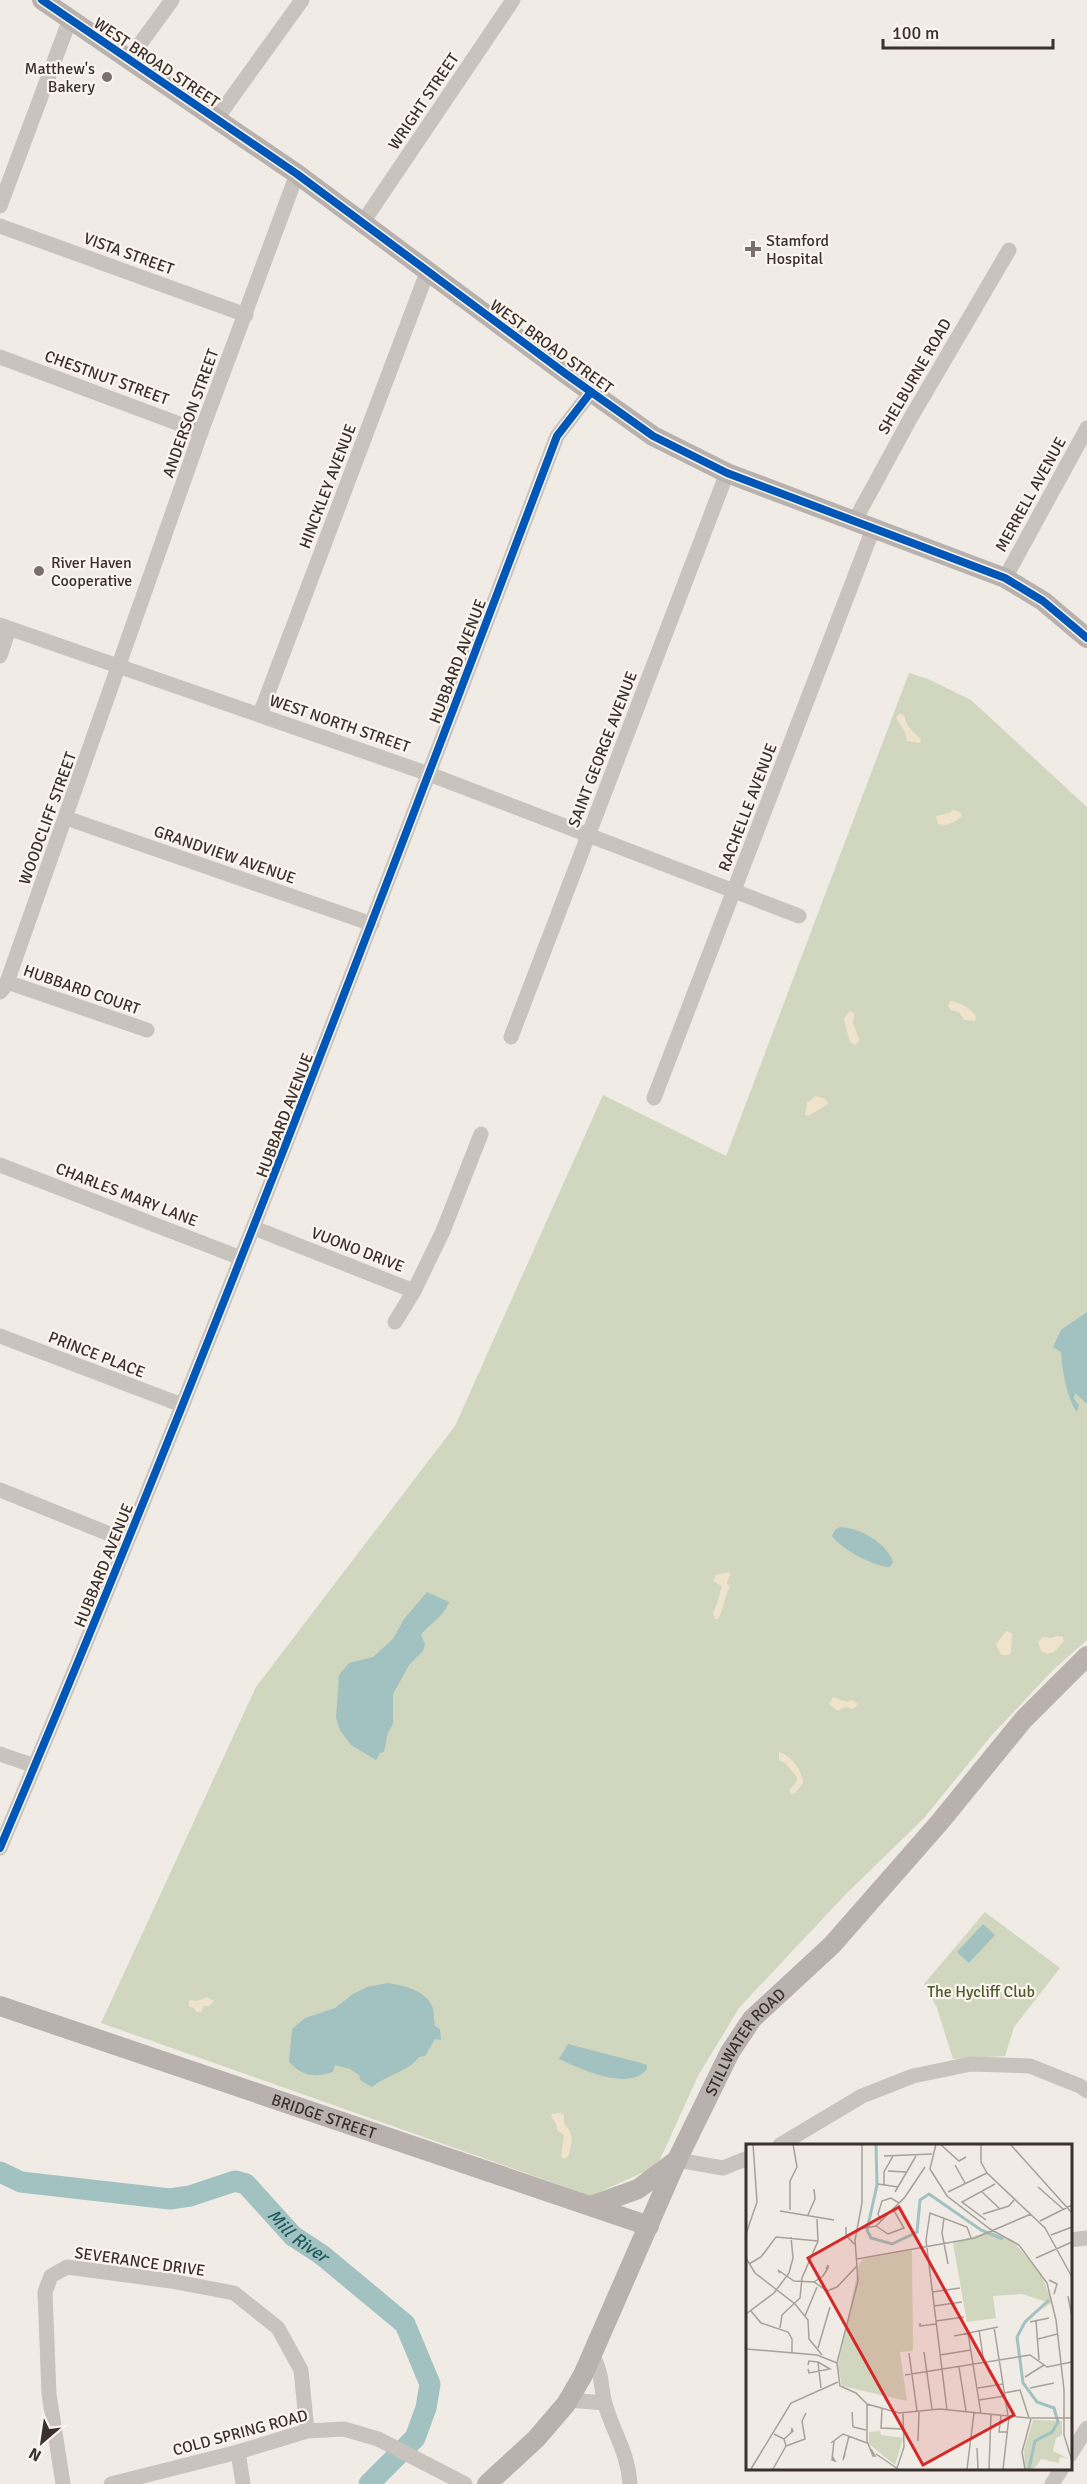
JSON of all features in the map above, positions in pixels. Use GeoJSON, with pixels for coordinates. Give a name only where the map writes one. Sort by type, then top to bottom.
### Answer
{"type":"FeatureCollection","features":[{"type":"Feature","properties":{"kind":"main road","name":"WEST BROAD STREET"},"geometry":{"type":"LineString","coordinates":[[57,7],[297,174],[653,436],[727,473],[1005,578],[1043,600],[1087,638]]}},
{"type":"Feature","properties":{"kind":"main road","name":"STILLWATER ROAD"},"geometry":{"type":"LineString","coordinates":[[487,2484],[537,2439],[569,2400],[592,2355],[677,2160],[729,2052],[752,2019],[832,1945],[939,1824],[1023,1720],[1087,1656]]}},
{"type":"Feature","properties":{"kind":"main road","name":"BRIDGE STREET"},"geometry":{"type":"LineString","coordinates":[[0,2006],[649,2226]]}},
{"type":"Feature","properties":{"kind":"main road"},"geometry":{"type":"LineString","coordinates":[[591,2206],[638,2189],[677,2160]]}},
{"type":"Feature","properties":{"kind":"street"},"geometry":{"type":"LineString","coordinates":[[129,59],[172,0]]}},
{"type":"Feature","properties":{"kind":"street"},"geometry":{"type":"LineString","coordinates":[[217,118],[302,0]]}},
{"type":"Feature","properties":{"kind":"street","name":"WRIGHT STREET"},"geometry":{"type":"LineString","coordinates":[[363,222],[513,0]]}},
{"type":"Feature","properties":{"kind":"street"},"geometry":{"type":"LineString","coordinates":[[0,206],[57,7]]}},
{"type":"Feature","properties":{"kind":"street","name":"ANDERSON STREET"},"geometry":{"type":"LineString","coordinates":[[120,665],[201,432],[297,174]]}},
{"type":"Feature","properties":{"kind":"street","name":"VISTA STREET"},"geometry":{"type":"LineString","coordinates":[[0,226],[246,315]]}},
{"type":"Feature","properties":{"kind":"street","name":"SHELBURNE ROAD"},"geometry":{"type":"LineString","coordinates":[[854,522],[910,418],[1009,250]]}},
{"type":"Feature","properties":{"kind":"street","name":"HINCKLEY AVENUE"},"geometry":{"type":"LineString","coordinates":[[260,714],[428,270]]}},
{"type":"Feature","properties":{"kind":"street","name":"CHESTNUT STREET"},"geometry":{"type":"LineString","coordinates":[[0,357],[201,432]]}},
{"type":"Feature","properties":{"kind":"street","name":"HUBBARD AVENUE"},"geometry":{"type":"LineString","coordinates":[[0,1848],[254,1228],[557,436],[591,392]]}},
{"type":"Feature","properties":{"kind":"street","name":"MERRELL AVENUE"},"geometry":{"type":"LineString","coordinates":[[1005,578],[1086,433]]}},
{"type":"Feature","properties":{"kind":"street","name":"SAINT GEORGE AVENUE"},"geometry":{"type":"LineString","coordinates":[[511,1036],[727,473]]}},
{"type":"Feature","properties":{"kind":"street","name":"RACHELLE AVENUE"},"geometry":{"type":"LineString","coordinates":[[654,1098],[873,529]]}},
{"type":"Feature","properties":{"kind":"street"},"geometry":{"type":"LineString","coordinates":[[0,656],[5,627]]}},
{"type":"Feature","properties":{"kind":"street","name":"WEST NORTH STREET"},"geometry":{"type":"LineString","coordinates":[[5,627],[429,774],[799,916]]}},
{"type":"Feature","properties":{"kind":"street","name":"WOODCLIFF STREET"},"geometry":{"type":"LineString","coordinates":[[3,987],[120,665]]}},
{"type":"Feature","properties":{"kind":"street","name":"GRANDVIEW AVENUE"},"geometry":{"type":"LineString","coordinates":[[66,818],[372,924]]}},
{"type":"Feature","properties":{"kind":"street","name":"HUBBARD COURT"},"geometry":{"type":"LineString","coordinates":[[3,987],[147,1030]]}},
{"type":"Feature","properties":{"kind":"street"},"geometry":{"type":"LineString","coordinates":[[414,1291],[443,1231],[481,1134]]}},
{"type":"Feature","properties":{"kind":"street","name":"CHARLES MARY LANE"},"geometry":{"type":"LineString","coordinates":[[0,1165],[241,1258]]}},
{"type":"Feature","properties":{"kind":"street","name":"VUONO DRIVE"},"geometry":{"type":"LineString","coordinates":[[254,1228],[414,1291],[395,1322]]}},
{"type":"Feature","properties":{"kind":"street","name":"PRINCE PLACE"},"geometry":{"type":"LineString","coordinates":[[0,1336],[182,1405]]}},
{"type":"Feature","properties":{"kind":"street"},"geometry":{"type":"LineString","coordinates":[[0,1490],[127,1541]]}},
{"type":"Feature","properties":{"kind":"street"},"geometry":{"type":"LineString","coordinates":[[0,1754],[35,1766]]}},
{"type":"Feature","properties":{"kind":"street"},"geometry":{"type":"LineString","coordinates":[[782,2144],[862,2096],[913,2076],[971,2064],[1030,2066],[1080,2085],[1087,2091]]}},
{"type":"Feature","properties":{"kind":"street"},"geometry":{"type":"LineString","coordinates":[[677,2160],[723,2168],[746,2159]]}},
{"type":"Feature","properties":{"kind":"street"},"geometry":{"type":"LineString","coordinates":[[1072,2240],[1087,2238]]}},
{"type":"Feature","properties":{"kind":"street","name":"SEVERANCE DRIVE"},"geometry":{"type":"LineString","coordinates":[[63,2484],[49,2394],[45,2292],[51,2276],[67,2267],[171,2281],[234,2293],[278,2328],[301,2370],[307,2431]]}},
{"type":"Feature","properties":{"kind":"street"},"geometry":{"type":"LineString","coordinates":[[592,2355],[600,2370],[605,2403],[623,2447],[630,2484]]}},
{"type":"Feature","properties":{"kind":"street"},"geometry":{"type":"LineString","coordinates":[[569,2400],[605,2403]]}},
{"type":"Feature","properties":{"kind":"street"},"geometry":{"type":"LineString","coordinates":[[1072,2453],[1087,2428]]}},
{"type":"Feature","properties":{"kind":"street","name":"COLD SPRING ROAD"},"geometry":{"type":"LineString","coordinates":[[111,2484],[238,2452],[307,2431],[344,2429],[378,2439],[465,2484]]}},
{"type":"Feature","properties":{"kind":"street"},"geometry":{"type":"LineString","coordinates":[[238,2452],[243,2484]]}},
{"type":"Feature","properties":{"kind":"street"},"geometry":{"type":"LineString","coordinates":[[1052,2484],[1061,2469]]}},
{"type":"Feature","properties":{"kind":"green space"},"geometry":{"type":"Polygon","coordinates":[[[909,673],[928,679],[971,700],[1087,807],[1087,1640],[1053,1670],[991,1736],[924,1818],[844,1896],[739,2008],[698,2076],[657,2166],[591,2196],[101,2023],[256,1687],[455,1426],[603,1095],[726,1156],[909,673]]]}},
{"type":"Feature","properties":{"kind":"green space","name":"The Hycliff Club"},"geometry":{"type":"Polygon","coordinates":[[[985,1912],[1060,1968],[1014,2027],[1005,2056],[953,2059],[937,2008],[924,1984],[985,1912]]]}},
{"type":"Feature","properties":{"kind":"sand"},"geometry":{"type":"Polygon","coordinates":[[[900,713],[921,740],[920,743],[907,741],[905,732],[896,718],[900,713]]]}},
{"type":"Feature","properties":{"kind":"sand"},"geometry":{"type":"Polygon","coordinates":[[[953,810],[960,812],[962,815],[960,818],[948,824],[938,824],[936,816],[953,810]]]}},
{"type":"Feature","properties":{"kind":"sand"},"geometry":{"type":"Polygon","coordinates":[[[950,1001],[971,1010],[976,1016],[975,1021],[964,1020],[959,1012],[951,1010],[948,1006],[950,1001]]]}},
{"type":"Feature","properties":{"kind":"sand"},"geometry":{"type":"Polygon","coordinates":[[[850,1011],[854,1013],[853,1023],[859,1039],[856,1045],[851,1043],[844,1020],[850,1011]]]}},
{"type":"Feature","properties":{"kind":"sand"},"geometry":{"type":"Polygon","coordinates":[[[816,1096],[825,1099],[828,1104],[808,1116],[805,1115],[807,1103],[816,1096]]]}},
{"type":"Feature","properties":{"kind":"sand"},"geometry":{"type":"Polygon","coordinates":[[[729,1572],[727,1583],[730,1587],[720,1615],[718,1619],[715,1619],[713,1612],[722,1586],[713,1581],[716,1575],[729,1572]]]}},
{"type":"Feature","properties":{"kind":"sand"},"geometry":{"type":"Polygon","coordinates":[[[1006,1631],[1012,1633],[1011,1652],[1009,1655],[1001,1655],[996,1644],[1006,1631]]]}},
{"type":"Feature","properties":{"kind":"sand"},"geometry":{"type":"Polygon","coordinates":[[[1043,1637],[1063,1637],[1064,1641],[1054,1652],[1047,1654],[1041,1651],[1038,1642],[1043,1637]]]}},
{"type":"Feature","properties":{"kind":"sand"},"geometry":{"type":"Polygon","coordinates":[[[833,1697],[848,1702],[852,1700],[858,1704],[853,1709],[845,1707],[838,1711],[829,1704],[833,1697]]]}},
{"type":"Feature","properties":{"kind":"sand"},"geometry":{"type":"Polygon","coordinates":[[[779,1752],[792,1760],[801,1773],[803,1783],[795,1793],[791,1794],[789,1790],[796,1783],[797,1777],[785,1763],[779,1760],[779,1752]]]}},
{"type":"Feature","properties":{"kind":"sand"},"geometry":{"type":"Polygon","coordinates":[[[207,1997],[214,2001],[209,2006],[203,2006],[202,2012],[196,2012],[194,2008],[188,2006],[190,2000],[197,2001],[207,1997]]]}},
{"type":"Feature","properties":{"kind":"sand"},"geometry":{"type":"Polygon","coordinates":[[[552,2114],[564,2115],[564,2123],[572,2139],[569,2155],[565,2159],[561,2157],[564,2135],[557,2130],[556,2123],[551,2117],[552,2114]]]}},
{"type":"Feature","properties":{"kind":"water"},"geometry":{"type":"Polygon","coordinates":[[[1087,1312],[1087,1404],[1075,1393],[1074,1399],[1079,1405],[1077,1412],[1068,1392],[1061,1352],[1053,1347],[1061,1330],[1087,1312]]]}},
{"type":"Feature","properties":{"kind":"water"},"geometry":{"type":"Polygon","coordinates":[[[840,1527],[864,1533],[878,1542],[890,1555],[893,1562],[890,1567],[867,1561],[836,1541],[832,1536],[840,1527]]]}},
{"type":"Feature","properties":{"kind":"water"},"geometry":{"type":"Polygon","coordinates":[[[427,1592],[449,1602],[440,1616],[421,1635],[425,1644],[423,1651],[409,1665],[393,1694],[393,1724],[388,1733],[384,1752],[380,1753],[376,1760],[351,1745],[340,1730],[336,1718],[339,1675],[349,1663],[373,1657],[393,1639],[404,1619],[427,1592]]]}},
{"type":"Feature","properties":{"kind":"water"},"geometry":{"type":"Polygon","coordinates":[[[983,1924],[995,1935],[969,1963],[957,1952],[983,1924]]]}},
{"type":"Feature","properties":{"kind":"water"},"geometry":{"type":"Polygon","coordinates":[[[388,1983],[419,1992],[429,2000],[434,2013],[435,2026],[440,2029],[441,2040],[435,2039],[425,2056],[419,2057],[410,2066],[372,2087],[360,2080],[359,2075],[350,2069],[335,2065],[333,2072],[315,2075],[304,2073],[289,2062],[292,2029],[305,2018],[335,2008],[353,1994],[367,1987],[388,1983]]]}},
{"type":"Feature","properties":{"kind":"water"},"geometry":{"type":"Polygon","coordinates":[[[568,2044],[641,2063],[647,2065],[647,2069],[639,2076],[629,2079],[617,2079],[592,2073],[559,2059],[568,2044]]]}},
{"type":"Feature","properties":{"kind":"waterway","name":"Mill River"},"geometry":{"type":"LineString","coordinates":[[0,2172],[21,2182],[170,2199],[190,2196],[235,2181],[246,2184],[293,2236],[322,2255],[405,2324],[430,2384],[426,2408],[415,2438],[369,2484]]}},
{"type":"Feature","properties":{"kind":"cycle path"},"geometry":{"type":"LineString","coordinates":[[42,0],[297,174],[653,436],[727,473],[1005,578],[1043,601],[1087,638]]}},
{"type":"Feature","properties":{"kind":"cycle path"},"geometry":{"type":"LineString","coordinates":[[0,1848],[145,1497],[286,1145],[557,436],[591,392]]}},
{"type":"Feature","properties":{"kind":"place","name":"Matthew's Bakery"},"geometry":{"type":"Point","coordinates":[107,77]}},
{"type":"Feature","properties":{"kind":"place","name":"Stamford Hospital"},"geometry":{"type":"Point","coordinates":[753,249]}},
{"type":"Feature","properties":{"kind":"place","name":"River Haven Cooperative"},"geometry":{"type":"Point","coordinates":[39,571]}}]}
